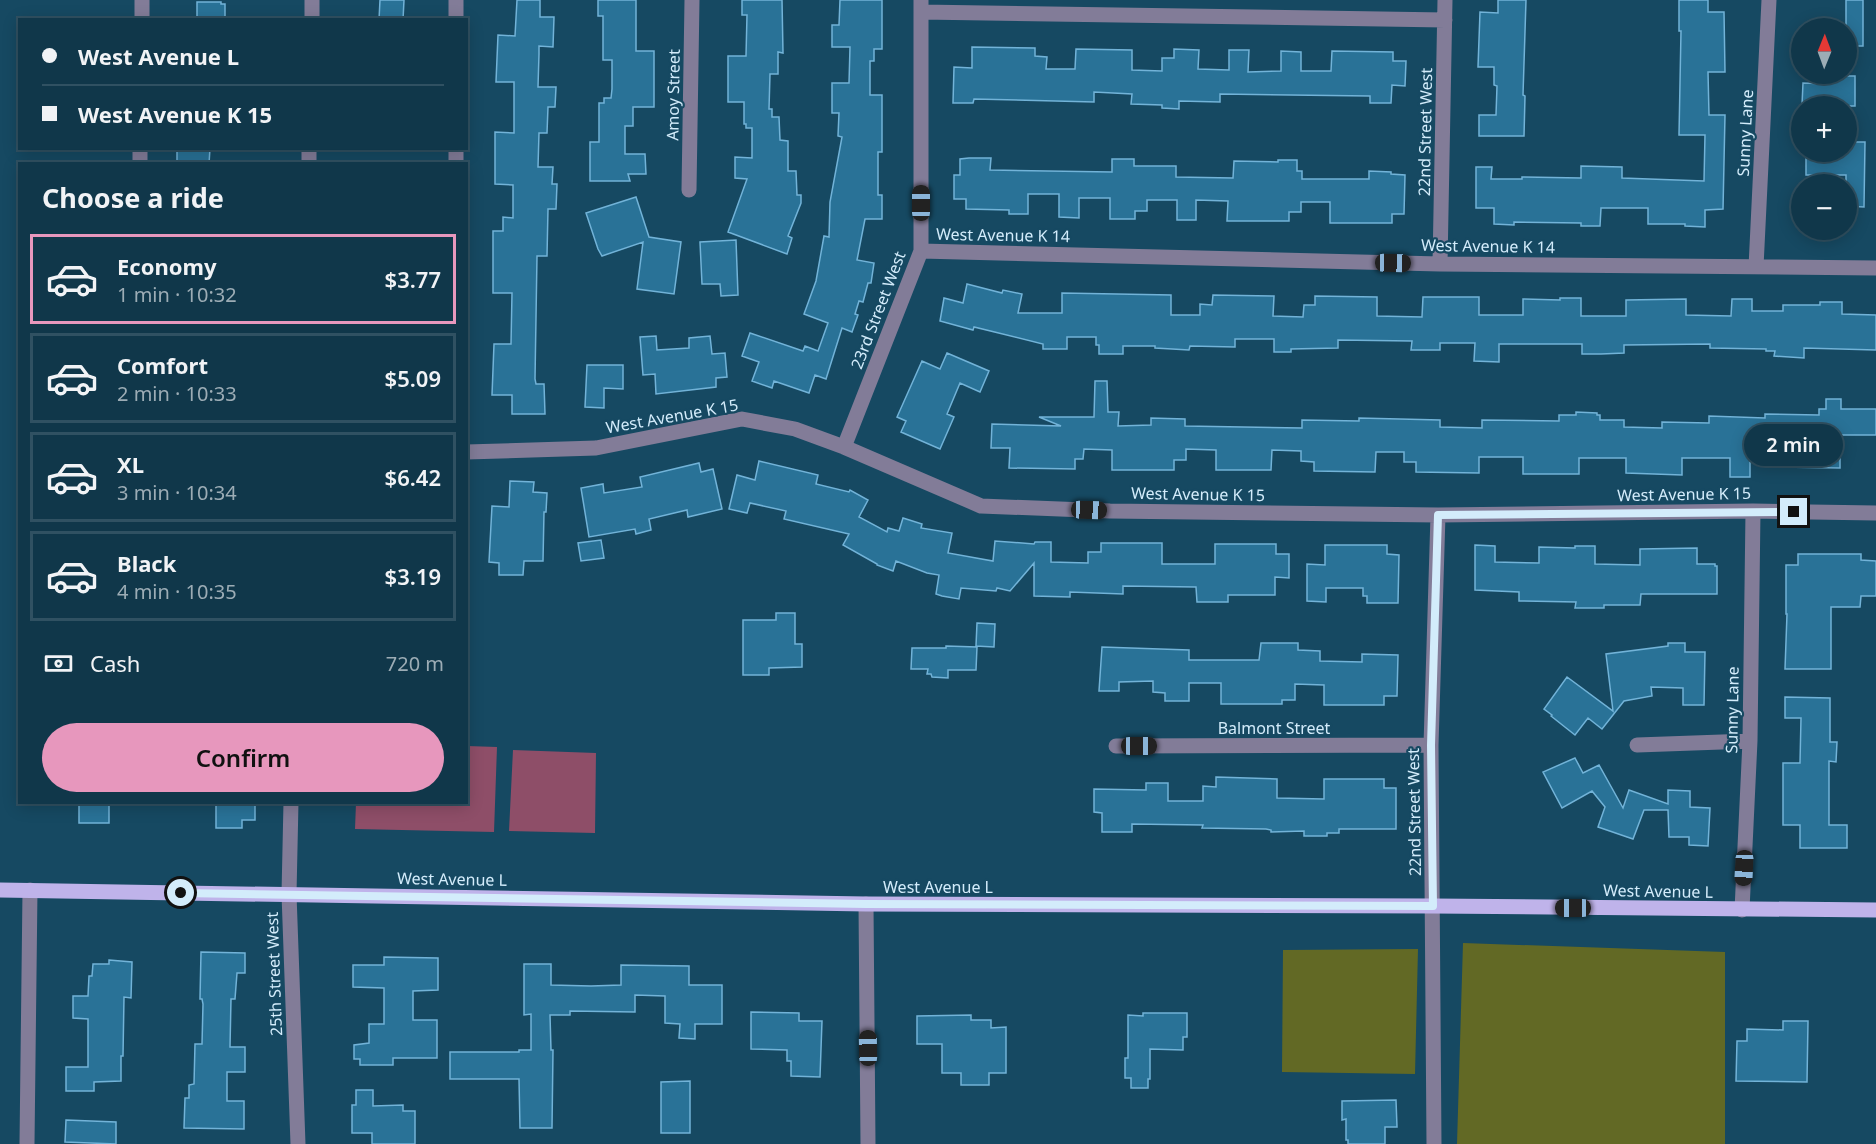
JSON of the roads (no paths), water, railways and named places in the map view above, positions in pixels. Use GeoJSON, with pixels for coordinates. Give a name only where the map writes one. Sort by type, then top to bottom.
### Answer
{"type":"FeatureCollection","features":[{"type":"Feature","properties":{"kind":"main road","name":"West Avenue L"},"geometry":{"type":"LineString","coordinates":[[0,890],[866,904],[1876,910]]}},
{"type":"Feature","properties":{"kind":"street"},"geometry":{"type":"LineString","coordinates":[[142,0],[142,18]]}},
{"type":"Feature","properties":{"kind":"street"},"geometry":{"type":"LineString","coordinates":[[312,0],[312,18]]}},
{"type":"Feature","properties":{"kind":"street"},"geometry":{"type":"LineString","coordinates":[[456,0],[456,18]]}},
{"type":"Feature","properties":{"kind":"street","name":"Amoy Street"},"geometry":{"type":"LineString","coordinates":[[689,190],[692,0]]}},
{"type":"Feature","properties":{"kind":"street","name":"22nd Street West"},"geometry":{"type":"LineString","coordinates":[[1440,264],[1445,0]]}},
{"type":"Feature","properties":{"kind":"street","name":"Sunny Lane"},"geometry":{"type":"LineString","coordinates":[[1756,267],[1768,0]]}},
{"type":"Feature","properties":{"kind":"street"},"geometry":{"type":"LineString","coordinates":[[921,6],[1445,20]]}},
{"type":"Feature","properties":{"kind":"street","name":"23rd Street West"},"geometry":{"type":"LineString","coordinates":[[844,447],[921,251],[921,6]]}},
{"type":"Feature","properties":{"kind":"street","name":"West Avenue K 14"},"geometry":{"type":"LineString","coordinates":[[921,251],[1440,264],[1876,268]]}},
{"type":"Feature","properties":{"kind":"street","name":"West Avenue K 15"},"geometry":{"type":"LineString","coordinates":[[468,452],[596,448],[742,419],[795,429],[844,447],[981,506],[1110,511],[1438,515],[1753,511],[1876,513]]}},
{"type":"Feature","properties":{"kind":"street","name":"Sunny Lane"},"geometry":{"type":"LineString","coordinates":[[1742,910],[1750,741],[1753,511]]}},
{"type":"Feature","properties":{"kind":"street","name":"22nd Street West"},"geometry":{"type":"LineString","coordinates":[[1434,1144],[1431,745],[1438,515]]}},
{"type":"Feature","properties":{"kind":"street"},"geometry":{"type":"LineString","coordinates":[[1637,745],[1750,741]]}},
{"type":"Feature","properties":{"kind":"street","name":"Balmont Street"},"geometry":{"type":"LineString","coordinates":[[1116,746],[1431,745]]}},
{"type":"Feature","properties":{"kind":"street","name":"25th Street West"},"geometry":{"type":"LineString","coordinates":[[291,804],[289,894],[298,1144]]}},
{"type":"Feature","properties":{"kind":"street"},"geometry":{"type":"LineString","coordinates":[[27,1144],[30,891]]}},
{"type":"Feature","properties":{"kind":"street"},"geometry":{"type":"LineString","coordinates":[[866,904],[868,1144]]}}]}
